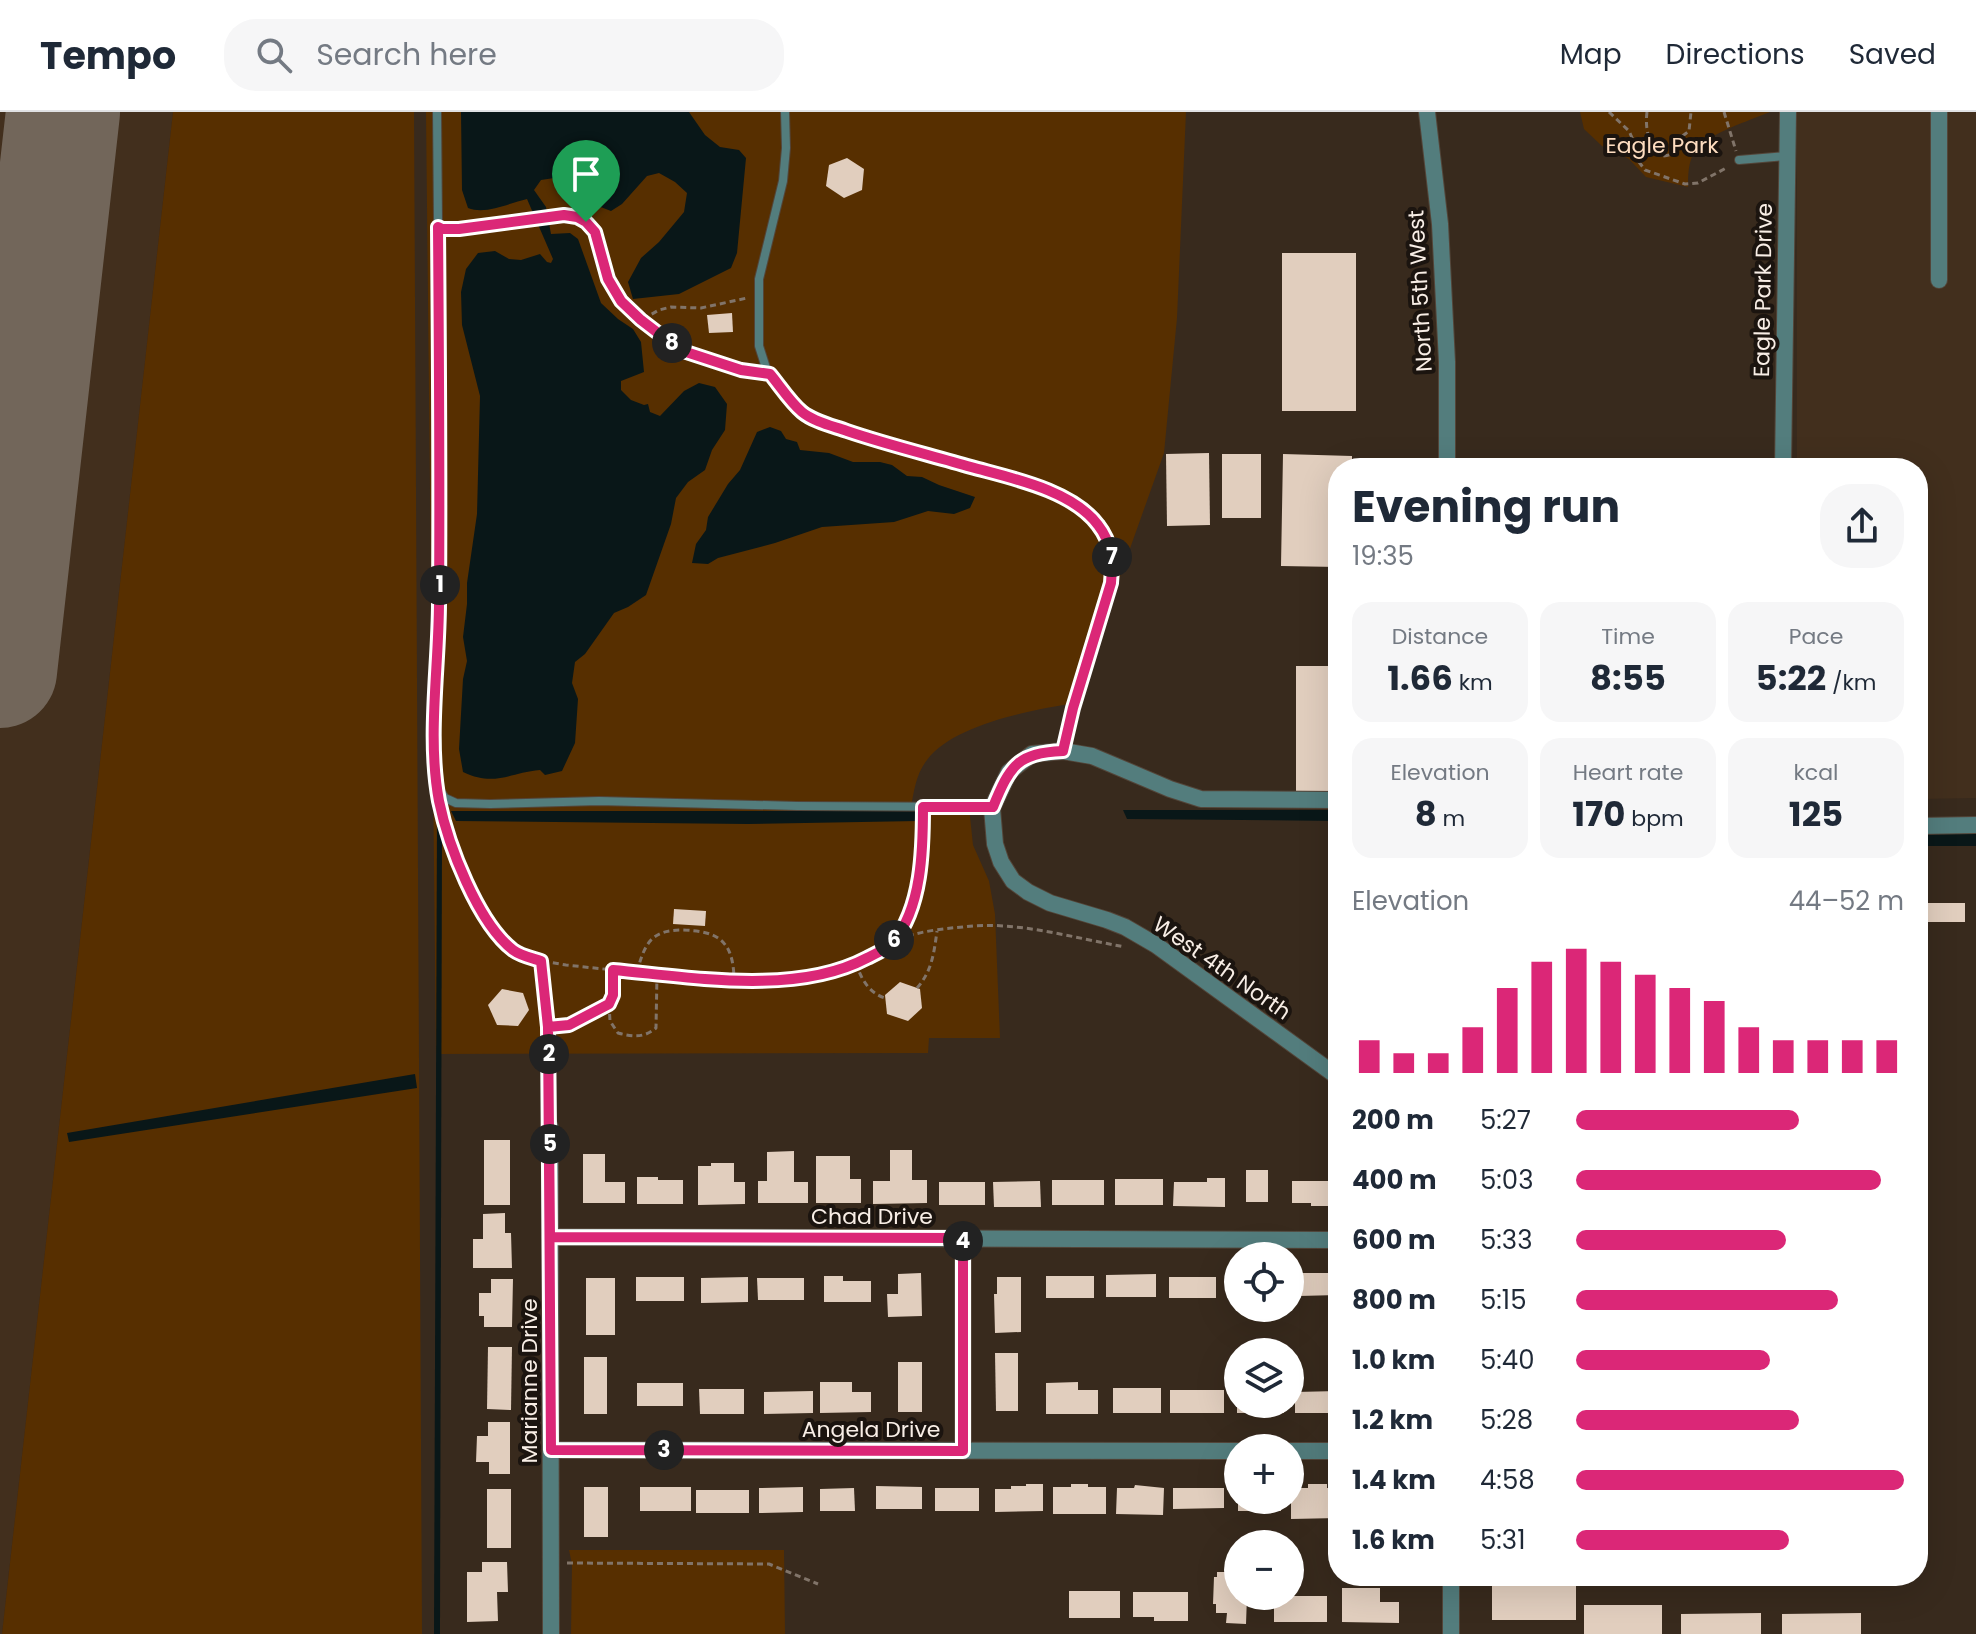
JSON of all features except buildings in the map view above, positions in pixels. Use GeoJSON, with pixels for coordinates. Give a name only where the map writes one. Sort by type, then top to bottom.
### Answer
{"type":"FeatureCollection","features":[{"type":"Feature","properties":{"kind":"street","name":"North 5th West"},"geometry":{"type":"LineString","coordinates":[[1427,112],[1440,224],[1447,362],[1447,458]]}},
{"type":"Feature","properties":{"kind":"street","name":"Eagle Park Drive"},"geometry":{"type":"LineString","coordinates":[[1783,458],[1788,112]]}},
{"type":"Feature","properties":{"kind":"street"},"geometry":{"type":"LineString","coordinates":[[1939,112],[1939,280]]}},
{"type":"Feature","properties":{"kind":"street","name":"West 4th North"},"geometry":{"type":"LineString","coordinates":[[1328,800],[1201,799],[1092,756],[1063,751],[1032,754],[1019,764],[1009,772],[993,807],[995,844],[1001,862],[1013,881],[1050,903],[1119,925],[1156,945],[1328,1070]]}},
{"type":"Feature","properties":{"kind":"street"},"geometry":{"type":"LineString","coordinates":[[1928,826],[1976,825]]}},
{"type":"Feature","properties":{"kind":"street","name":"Marianne Drive"},"geometry":{"type":"LineString","coordinates":[[550,1127],[551,1634]]}},
{"type":"Feature","properties":{"kind":"street","name":"Chad Drive"},"geometry":{"type":"LineString","coordinates":[[550,1237],[1328,1240]]}},
{"type":"Feature","properties":{"kind":"street"},"geometry":{"type":"LineString","coordinates":[[963,1238],[963,1451]]}},
{"type":"Feature","properties":{"kind":"street","name":"Angela Drive"},"geometry":{"type":"LineString","coordinates":[[551,1450],[1224,1451]]}},
{"type":"Feature","properties":{"kind":"street"},"geometry":{"type":"LineString","coordinates":[[1304,1451],[1328,1451]]}},
{"type":"Feature","properties":{"kind":"street"},"geometry":{"type":"LineString","coordinates":[[1451,1586],[1451,1634]]}},
{"type":"Feature","properties":{"kind":"lane"},"geometry":{"type":"LineString","coordinates":[[437,112],[440,443],[434,764],[436,781],[445,798],[456,803],[490,804],[599,801],[993,807]]}},
{"type":"Feature","properties":{"kind":"lane"},"geometry":{"type":"LineString","coordinates":[[785,112],[783,181],[759,279],[759,346],[767,371],[802,412],[821,422],[1019,480],[1061,496],[1085,511],[1097,523],[1111,549],[1111,583],[1063,751]]}},
{"type":"Feature","properties":{"kind":"lane"},"geometry":{"type":"LineString","coordinates":[[1739,160],[1788,156]]}},
{"type":"Feature","properties":{"kind":"path"},"geometry":{"type":"LineString","coordinates":[[1609,112],[1629,131],[1639,162],[1645,170],[1685,184],[1698,183],[1739,160],[1724,114],[1718,112]]}},
{"type":"Feature","properties":{"kind":"path"},"geometry":{"type":"LineString","coordinates":[[1647,112],[1646,130],[1653,148],[1658,154],[1667,156],[1675,151],[1681,136],[1689,131],[1691,112]]}},
{"type":"Feature","properties":{"kind":"path"},"geometry":{"type":"LineString","coordinates":[[438,227],[459,229],[564,215],[577,217],[595,232],[608,279],[621,301],[641,320],[680,350],[741,370],[770,374]]}},
{"type":"Feature","properties":{"kind":"path"},"geometry":{"type":"LineString","coordinates":[[641,320],[671,307],[701,308],[759,296]]}},
{"type":"Feature","properties":{"kind":"path"},"geometry":{"type":"LineString","coordinates":[[436,781],[454,851],[483,916],[516,953],[541,961],[657,975],[734,980],[802,978],[856,963],[912,935],[998,924],[1124,946]]}},
{"type":"Feature","properties":{"kind":"path"},"geometry":{"type":"LineString","coordinates":[[891,945],[908,917],[918,881],[923,807]]}},
{"type":"Feature","properties":{"kind":"path"},"geometry":{"type":"LineString","coordinates":[[637,972],[651,939],[675,930],[706,931],[719,936],[728,951],[734,965],[734,980]]}},
{"type":"Feature","properties":{"kind":"path"},"geometry":{"type":"LineString","coordinates":[[917,988],[932,961],[937,931]]}},
{"type":"Feature","properties":{"kind":"path"},"geometry":{"type":"LineString","coordinates":[[541,961],[548,1027],[550,1127]]}},
{"type":"Feature","properties":{"kind":"path"},"geometry":{"type":"LineString","coordinates":[[856,963],[859,974],[869,988],[885,998]]}},
{"type":"Feature","properties":{"kind":"path"},"geometry":{"type":"LineString","coordinates":[[613,970],[610,1021],[618,1033],[632,1037],[648,1035],[656,1028],[657,975]]}},
{"type":"Feature","properties":{"kind":"path"},"geometry":{"type":"LineString","coordinates":[[548,1027],[569,1025],[609,1004]]}},
{"type":"Feature","properties":{"kind":"path"},"geometry":{"type":"LineString","coordinates":[[567,1563],[769,1564],[818,1584]]}},
{"type":"Feature","properties":{"kind":"shaded area"},"geometry":{"type":"Polygon","coordinates":[[[0,112],[173,112],[2,1634],[0,1634],[0,112]]]}},
{"type":"Feature","properties":{"kind":"shaded area"},"geometry":{"type":"Polygon","coordinates":[[[461,112],[689,112],[705,135],[720,147],[739,150],[746,158],[737,253],[731,268],[679,294],[633,299],[628,282],[641,258],[684,212],[687,193],[675,182],[659,173],[647,176],[622,204],[611,211],[580,199],[576,185],[554,178],[541,180],[534,190],[546,207],[551,234],[570,233],[578,239],[601,303],[633,329],[641,342],[644,372],[621,381],[621,390],[631,400],[648,404],[650,412],[660,416],[684,391],[699,383],[715,387],[727,404],[725,430],[712,450],[705,470],[688,482],[676,498],[671,524],[646,595],[614,613],[585,654],[575,662],[572,683],[578,699],[575,743],[562,771],[545,775],[540,770],[493,779],[474,776],[463,772],[459,749],[467,661],[463,637],[467,583],[477,514],[480,396],[462,325],[461,292],[466,269],[478,253],[495,251],[509,259],[521,260],[540,254],[551,263],[553,259],[527,199],[490,209],[468,208],[462,190],[461,112]]]}},
{"type":"Feature","properties":{"kind":"shaded area"},"geometry":{"type":"Polygon","coordinates":[[[1797,112],[1976,112],[1976,798],[1928,799],[1928,458],[1797,458],[1797,112]]]}},
{"type":"Feature","properties":{"kind":"shaded area"},"geometry":{"type":"Polygon","coordinates":[[[770,427],[781,431],[786,439],[797,442],[800,450],[829,453],[853,462],[892,465],[907,476],[922,477],[975,497],[970,508],[954,514],[928,511],[894,522],[822,527],[718,558],[708,564],[692,563],[696,544],[706,530],[708,517],[740,470],[757,432],[770,427]]]}},
{"type":"Feature","properties":{"kind":"shaded area"},"geometry":{"type":"Polygon","coordinates":[[[1123,810],[1328,810],[1328,821],[1127,819],[1123,810]]]}},
{"type":"Feature","properties":{"kind":"shaded area"},"geometry":{"type":"Polygon","coordinates":[[[451,811],[918,811],[918,821],[748,824],[456,821],[451,811]]]}},
{"type":"Feature","properties":{"kind":"shaded area"},"geometry":{"type":"Polygon","coordinates":[[[437,816],[442,829],[440,1634],[434,1634],[437,816]]]}},
{"type":"Feature","properties":{"kind":"shaded area"},"geometry":{"type":"Polygon","coordinates":[[[1928,834],[1976,834],[1976,846],[1928,846],[1928,834]]]}},
{"type":"Feature","properties":{"kind":"shaded area"},"geometry":{"type":"Polygon","coordinates":[[[415,1074],[417,1088],[69,1142],[67,1133],[415,1074]]]}},
{"type":"Feature","properties":{"kind":"green space"},"geometry":{"type":"Polygon","coordinates":[[[173,112],[414,112],[422,1634],[2,1634],[173,112]]]}},
{"type":"Feature","properties":{"kind":"green space"},"geometry":{"type":"Polygon","coordinates":[[[426,112],[1186,112],[1177,318],[1164,453],[1075,703],[995,721],[955,737],[923,765],[913,795],[911,807],[969,807],[973,845],[989,881],[995,914],[1000,1038],[929,1038],[928,1053],[436,1054],[426,112]]]}},
{"type":"Feature","properties":{"kind":"green space","name":"Eagle Park"},"geometry":{"type":"Polygon","coordinates":[[[1580,112],[1770,112],[1730,128],[1702,144],[1691,158],[1688,187],[1646,177],[1629,159],[1602,146],[1584,129],[1580,112]]]}},
{"type":"Feature","properties":{"kind":"green space"},"geometry":{"type":"Polygon","coordinates":[[[569,1550],[784,1550],[785,1634],[571,1634],[572,1564],[569,1550]]]}},
{"type":"Feature","properties":{"kind":"runway"},"geometry":{"type":"LineString","coordinates":[[0,671],[63,112]]}},
{"type":"Feature","properties":{"kind":"route"},"geometry":{"type":"LineString","coordinates":[[586,222],[564,215],[459,229],[438,227],[439,607],[434,764],[440,805],[454,851],[483,916],[516,953],[541,961],[548,1027],[551,1450],[963,1451],[963,1238],[550,1237],[548,1027],[569,1025],[609,1004],[613,995],[613,970],[729,980],[802,978],[832,972],[862,961],[891,945],[908,917],[918,881],[923,807],[993,807],[1009,772],[1032,754],[1063,751],[1111,583],[1111,549],[1097,523],[1085,511],[1061,496],[1019,480],[821,422],[802,412],[770,374],[741,370],[680,350],[621,301],[608,279],[595,232],[586,222]]}}]}
